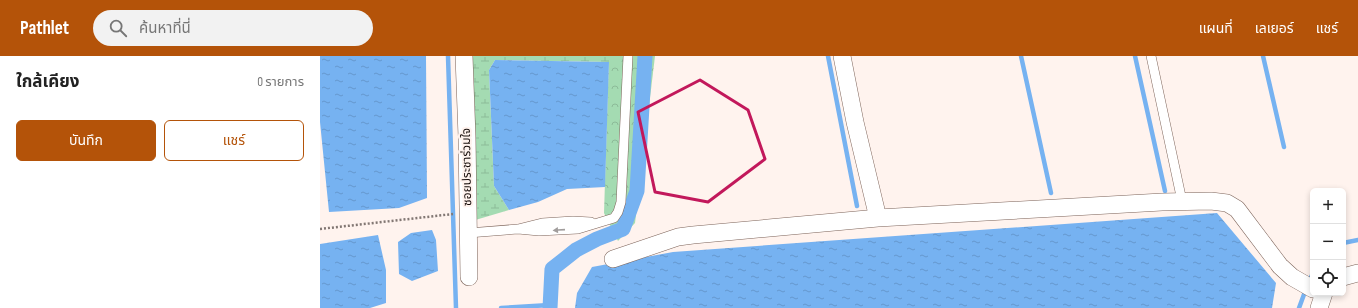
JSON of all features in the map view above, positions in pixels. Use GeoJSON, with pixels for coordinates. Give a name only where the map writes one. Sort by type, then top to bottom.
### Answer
{"type":"FeatureCollection","features":[{"type":"Feature","properties":{"kind":"street","name":"ซอยประชาร่วมใจ"},"geometry":{"type":"LineString","coordinates":[[464,56],[469,277]]}},
{"type":"Feature","properties":{"kind":"street"},"geometry":{"type":"LineString","coordinates":[[842,56],[855,122],[878,218]]}},
{"type":"Feature","properties":{"kind":"street"},"geometry":{"type":"LineString","coordinates":[[613,259],[678,237],[878,218],[1182,201],[1211,201],[1227,203],[1237,209],[1280,266],[1292,277],[1310,286]]}},
{"type":"Feature","properties":{"kind":"street"},"geometry":{"type":"LineString","coordinates":[[1346,276],[1358,273]]}},
{"type":"Feature","properties":{"kind":"street"},"geometry":{"type":"LineString","coordinates":[[1320,308],[1323,296]]}},
{"type":"Feature","properties":{"kind":"lane"},"geometry":{"type":"LineString","coordinates":[[468,233],[518,229],[539,231],[578,228],[614,218],[618,212],[620,202],[628,56]]}},
{"type":"Feature","properties":{"kind":"lane"},"geometry":{"type":"LineString","coordinates":[[1151,56],[1182,201]]}},
{"type":"Feature","properties":{"kind":"path"},"geometry":{"type":"LineString","coordinates":[[320,229],[468,213]]}},
{"type":"Feature","properties":{"kind":"highlighted area"},"geometry":{"type":"Polygon","coordinates":[[[700,80],[748,110],[765,159],[708,202],[655,192],[638,112],[700,80]]]}},
{"type":"Feature","properties":{"kind":"green space"},"geometry":{"type":"Polygon","coordinates":[[[469,56],[609,56],[609,62],[495,60],[489,70],[494,186],[509,210],[472,221],[469,56]]]}},
{"type":"Feature","properties":{"kind":"green space"},"geometry":{"type":"Polygon","coordinates":[[[609,56],[655,56],[635,223],[618,241],[604,213],[609,56]]]}},
{"type":"Feature","properties":{"kind":"water"},"geometry":{"type":"Polygon","coordinates":[[[320,56],[426,56],[427,198],[399,208],[329,212],[320,122],[320,56]]]}},
{"type":"Feature","properties":{"kind":"water"},"geometry":{"type":"Polygon","coordinates":[[[495,60],[609,62],[605,187],[567,189],[538,202],[509,210],[494,186],[489,70],[495,60]]]}},
{"type":"Feature","properties":{"kind":"water"},"geometry":{"type":"Polygon","coordinates":[[[1217,213],[1276,283],[1272,308],[575,308],[577,293],[592,267],[673,252],[1217,213]]]}},
{"type":"Feature","properties":{"kind":"water"},"geometry":{"type":"Polygon","coordinates":[[[432,230],[436,240],[438,271],[412,281],[399,274],[398,242],[411,233],[432,230]]]}},
{"type":"Feature","properties":{"kind":"water"},"geometry":{"type":"Polygon","coordinates":[[[378,235],[386,270],[386,303],[370,308],[320,308],[320,244],[378,235]]]}},
{"type":"Feature","properties":{"kind":"waterway"},"geometry":{"type":"LineString","coordinates":[[448,56],[456,308]]}},
{"type":"Feature","properties":{"kind":"waterway"},"geometry":{"type":"LineString","coordinates":[[550,308],[552,269],[576,250],[597,239],[623,229],[637,191],[645,56]]}},
{"type":"Feature","properties":{"kind":"waterway"},"geometry":{"type":"LineString","coordinates":[[828,56],[857,206]]}},
{"type":"Feature","properties":{"kind":"waterway"},"geometry":{"type":"LineString","coordinates":[[1021,56],[1051,193]]}},
{"type":"Feature","properties":{"kind":"waterway"},"geometry":{"type":"LineString","coordinates":[[1135,56],[1165,191]]}},
{"type":"Feature","properties":{"kind":"waterway"},"geometry":{"type":"LineString","coordinates":[[1263,56],[1284,147]]}},
{"type":"Feature","properties":{"kind":"waterway"},"geometry":{"type":"LineString","coordinates":[[1346,242],[1358,240]]}},
{"type":"Feature","properties":{"kind":"waterway"},"geometry":{"type":"LineString","coordinates":[[1299,308],[1306,289]]}},
{"type":"Feature","properties":{"kind":"waterway"},"geometry":{"type":"LineString","coordinates":[[501,308],[550,305]]}}]}
